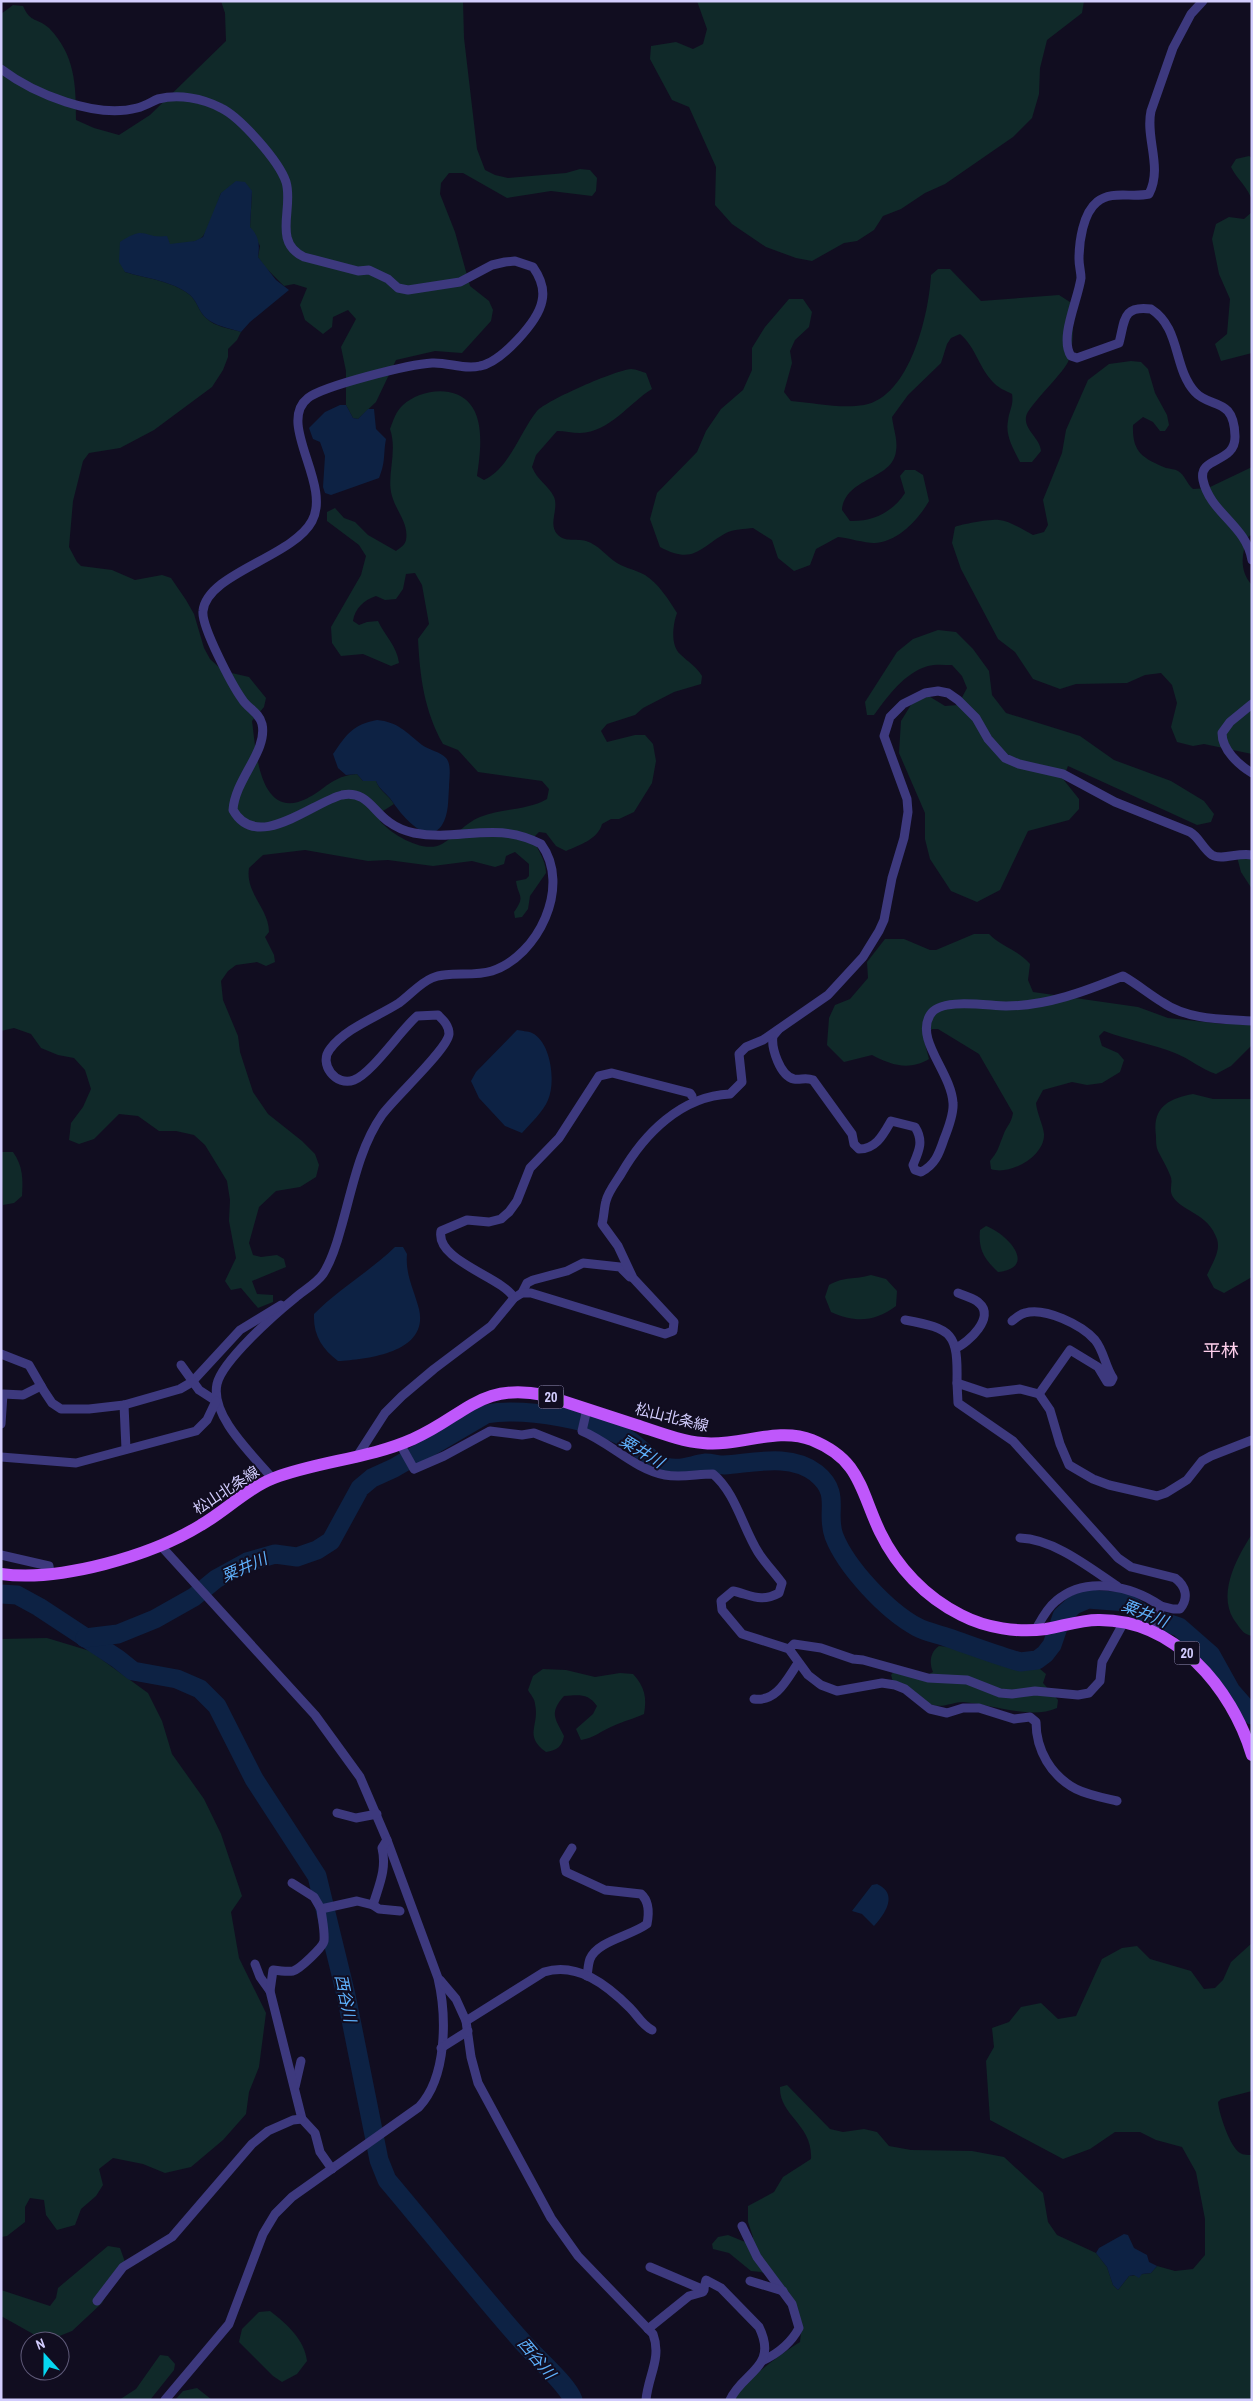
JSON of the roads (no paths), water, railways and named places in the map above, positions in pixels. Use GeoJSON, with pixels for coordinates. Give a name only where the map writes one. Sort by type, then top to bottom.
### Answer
{"type":"FeatureCollection","features":[{"type":"Feature","properties":{"kind":"main road","name":"松山北条線"},"geometry":{"type":"LineString","coordinates":[[1,1574],[50,1574],[84,1568],[161,1546],[200,1526],[272,1479],[304,1469],[402,1449],[473,1403],[494,1394],[524,1391],[544,1395],[586,1414],[705,1443],[726,1443],[773,1436],[793,1436],[811,1440],[839,1456],[856,1474],[888,1546],[908,1575],[936,1600],[964,1616],[1002,1628],[1040,1629],[1097,1620],[1124,1622],[1154,1628],[1197,1662],[1242,1727],[1252,1755]]}},
{"type":"Feature","properties":{"kind":"street"},"geometry":{"type":"LineString","coordinates":[[1203,1],[1191,14],[1173,48],[1149,121],[1155,167],[1154,185],[1149,194],[1110,196],[1097,201],[1086,220],[1079,258],[1081,277],[1066,338],[1068,351],[1071,356],[1077,358],[1119,343],[1124,319],[1128,313],[1135,310],[1151,309],[1163,318],[1176,344],[1183,370],[1195,393],[1217,403],[1231,415],[1235,436],[1234,445],[1230,453],[1208,463],[1202,475],[1213,503],[1237,527],[1252,560]]}},
{"type":"Feature","properties":{"kind":"street"},"geometry":{"type":"LineString","coordinates":[[1,69],[32,88],[64,102],[120,110],[137,108],[157,100],[182,96],[221,108],[245,126],[286,182],[285,230],[290,246],[304,258],[358,271],[369,270],[388,280],[398,288],[408,290],[460,282],[492,265],[515,261],[533,267],[542,286],[542,300],[529,327],[491,362],[468,367],[445,363],[419,364],[333,386],[307,399],[300,407],[297,418],[298,432],[314,475],[317,504],[316,514],[302,536],[217,587],[205,602],[202,612],[209,636],[242,700],[257,713],[262,723],[262,734],[256,755],[242,777],[234,796],[233,810],[243,822],[253,826],[278,824],[344,795],[359,796],[369,801],[388,822],[399,828],[442,836],[490,831],[516,835],[541,844],[552,864],[552,883],[544,922],[536,936],[510,962],[494,971],[479,975],[432,978],[400,1002],[337,1041],[328,1051],[325,1061],[332,1076],[342,1081],[353,1081],[364,1074],[417,1016],[438,1015],[446,1022],[449,1034],[443,1048],[394,1101],[372,1132],[364,1148],[335,1248],[323,1275],[286,1305],[250,1339],[223,1371],[217,1384],[216,1401],[221,1415],[272,1479]]}},
{"type":"Feature","properties":{"kind":"street"},"geometry":{"type":"LineString","coordinates":[[692,1096],[690,1093],[612,1073],[599,1076],[559,1138],[530,1168],[517,1202],[509,1212],[501,1219],[489,1222],[467,1220],[440,1231],[442,1243],[452,1254],[518,1295],[531,1293],[665,1334],[673,1331],[674,1322],[633,1278],[618,1246],[602,1224],[606,1200],[635,1150],[669,1118],[705,1097],[730,1094],[742,1082],[739,1054],[741,1050],[763,1040],[828,995],[863,957],[884,920],[892,878],[904,838],[908,812],[907,798],[884,736],[890,716],[903,704],[925,693],[938,691],[958,700],[976,718],[988,739],[1005,758],[1019,764],[1063,774],[1115,802],[1190,832],[1197,836],[1210,854],[1218,857],[1236,853],[1252,855]]}},
{"type":"Feature","properties":{"kind":"street"},"geometry":{"type":"LineString","coordinates":[[1252,704],[1230,722],[1222,733],[1224,746],[1252,773]]}},
{"type":"Feature","properties":{"kind":"street"},"geometry":{"type":"LineString","coordinates":[[784,1025],[773,1036],[772,1044],[773,1053],[789,1077],[813,1080],[852,1134],[854,1144],[859,1149],[867,1149],[874,1146],[891,1121],[910,1124],[919,1133],[921,1147],[913,1165],[915,1170],[921,1172],[932,1164],[939,1153],[954,1105],[951,1087],[945,1072],[926,1038],[925,1022],[932,1010],[946,1005],[1007,1006],[1068,997],[1123,976],[1142,986],[1162,1003],[1185,1014],[1252,1021]]}},
{"type":"Feature","properties":{"kind":"street"},"geometry":{"type":"LineString","coordinates":[[669,1118],[675,1108],[692,1096],[720,1089],[730,1094]]}},
{"type":"Feature","properties":{"kind":"street"},"geometry":{"type":"LineString","coordinates":[[356,1458],[384,1413],[434,1368],[491,1326],[527,1283],[582,1263],[620,1267],[628,1276],[633,1278]]}},
{"type":"Feature","properties":{"kind":"street"},"geometry":{"type":"LineString","coordinates":[[956,1348],[972,1339],[985,1316],[980,1303],[958,1293]]}},
{"type":"Feature","properties":{"kind":"street"},"geometry":{"type":"LineString","coordinates":[[1,1354],[29,1365],[52,1403],[61,1409],[89,1409],[124,1404],[180,1389],[192,1382],[240,1330],[270,1311],[286,1305]]}},
{"type":"Feature","properties":{"kind":"street"},"geometry":{"type":"LineString","coordinates":[[1012,1321],[1027,1312],[1052,1314],[1063,1318],[1094,1339],[1102,1350],[1112,1378],[1110,1382],[1107,1382],[1098,1367],[1070,1350],[1038,1394]]}},
{"type":"Feature","properties":{"kind":"street"},"geometry":{"type":"LineString","coordinates":[[905,1320],[941,1329],[952,1339],[956,1348],[958,1403],[1012,1441],[1118,1558],[1131,1567],[1175,1578],[1181,1582],[1186,1597],[1180,1609],[1173,1610],[1161,1607],[1147,1596],[1118,1586],[1077,1559],[1039,1541],[1020,1538]]}},
{"type":"Feature","properties":{"kind":"street"},"geometry":{"type":"LineString","coordinates":[[240,1330],[250,1339]]}},
{"type":"Feature","properties":{"kind":"street"},"geometry":{"type":"LineString","coordinates":[[181,1364],[192,1382],[209,1398],[216,1401]]}},
{"type":"Feature","properties":{"kind":"street"},"geometry":{"type":"LineString","coordinates":[[957,1383],[987,1393],[1020,1389],[1038,1394],[1050,1410],[1060,1444],[1069,1465],[1094,1480],[1108,1485],[1157,1496],[1166,1494],[1187,1480],[1202,1461],[1252,1440]]}},
{"type":"Feature","properties":{"kind":"street"},"geometry":{"type":"LineString","coordinates":[[1,1424],[3,1394],[23,1395],[41,1386]]}},
{"type":"Feature","properties":{"kind":"street"},"geometry":{"type":"LineString","coordinates":[[1,1457],[76,1463],[196,1432],[206,1420],[216,1401]]}},
{"type":"Feature","properties":{"kind":"street"},"geometry":{"type":"LineString","coordinates":[[124,1404],[126,1449]]}},
{"type":"Feature","properties":{"kind":"street"},"geometry":{"type":"LineString","coordinates":[[586,1414],[582,1431],[598,1438],[631,1461],[663,1475],[679,1477],[712,1474],[717,1478],[736,1506],[742,1525],[758,1552],[782,1583],[779,1593],[765,1600],[733,1591],[727,1594],[721,1601],[722,1610],[742,1634],[789,1649],[808,1676],[821,1686],[837,1691],[882,1684],[895,1685],[905,1689],[930,1710],[947,1713],[962,1708],[978,1708],[1014,1719],[1030,1716],[1036,1722],[1036,1742],[1042,1755],[1063,1780],[1077,1790],[1117,1801]]}},
{"type":"Feature","properties":{"kind":"street"},"geometry":{"type":"LineString","coordinates":[[402,1449],[411,1467],[414,1469],[424,1466],[490,1431],[522,1435],[534,1433],[567,1446]]}},
{"type":"Feature","properties":{"kind":"street"},"geometry":{"type":"LineString","coordinates":[[161,1546],[194,1580],[315,1716],[341,1748],[360,1777],[387,1840],[438,1978],[442,1998],[441,2048],[435,2084],[429,2096],[419,2107],[384,2133],[292,2197],[275,2214],[263,2234],[229,2324],[165,2400]]}},
{"type":"Feature","properties":{"kind":"street"},"geometry":{"type":"LineString","coordinates":[[1,1554],[49,1566],[50,1574]]}},
{"type":"Feature","properties":{"kind":"street"},"geometry":{"type":"LineString","coordinates":[[1040,1629],[1056,1601],[1068,1593],[1094,1586],[1118,1586]]}},
{"type":"Feature","properties":{"kind":"street"},"geometry":{"type":"LineString","coordinates":[[1154,1628],[1161,1607]]}},
{"type":"Feature","properties":{"kind":"street"},"geometry":{"type":"LineString","coordinates":[[789,1649],[794,1644],[821,1648],[853,1659],[864,1660],[928,1678],[966,1680],[1000,1693],[1012,1694],[1036,1691],[1078,1695],[1089,1693],[1100,1681],[1102,1662],[1124,1622]]}},
{"type":"Feature","properties":{"kind":"street"},"geometry":{"type":"LineString","coordinates":[[754,1699],[764,1700],[777,1692],[798,1663]]}},
{"type":"Feature","properties":{"kind":"street"},"geometry":{"type":"LineString","coordinates":[[337,1814],[356,1818],[377,1814]]}},
{"type":"Feature","properties":{"kind":"street"},"geometry":{"type":"LineString","coordinates":[[372,1905],[384,1871],[385,1862],[382,1848],[387,1840]]}},
{"type":"Feature","properties":{"kind":"street"},"geometry":{"type":"LineString","coordinates":[[572,1848],[564,1861],[566,1872],[604,1890],[641,1894],[644,1897],[649,1915],[647,1924],[638,1932],[598,1948],[590,1959],[587,1976]]}},
{"type":"Feature","properties":{"kind":"street"},"geometry":{"type":"LineString","coordinates":[[270,1991],[273,1970],[291,1972],[298,1970],[323,1945],[325,1908],[314,1897],[292,1883]]}},
{"type":"Feature","properties":{"kind":"street"},"geometry":{"type":"LineString","coordinates":[[325,1908],[357,1901],[379,1909],[400,1911]]}},
{"type":"Feature","properties":{"kind":"street"},"geometry":{"type":"LineString","coordinates":[[255,1964],[260,1977],[270,1991],[302,2119],[315,2133],[320,2152],[332,2169]]}},
{"type":"Feature","properties":{"kind":"street"},"geometry":{"type":"LineString","coordinates":[[466,2021],[544,1972],[554,1969],[587,1976],[614,1993],[645,2026],[652,2030]]}},
{"type":"Feature","properties":{"kind":"street"},"geometry":{"type":"LineString","coordinates":[[438,1978],[456,1999],[466,2021],[471,2057],[478,2083],[550,2218],[578,2256],[648,2329],[656,2344],[657,2356],[646,2400]]}},
{"type":"Feature","properties":{"kind":"street"},"geometry":{"type":"LineString","coordinates":[[441,2048],[468,2031]]}},
{"type":"Feature","properties":{"kind":"street"},"geometry":{"type":"LineString","coordinates":[[295,2087],[301,2060]]}},
{"type":"Feature","properties":{"kind":"street"},"geometry":{"type":"LineString","coordinates":[[97,2301],[123,2267],[172,2237],[252,2144],[279,2125],[302,2119]]}},
{"type":"Feature","properties":{"kind":"street"},"geometry":{"type":"LineString","coordinates":[[742,2226],[757,2257],[792,2304],[799,2328],[794,2338],[775,2354],[762,2361]]}},
{"type":"Feature","properties":{"kind":"street"},"geometry":{"type":"LineString","coordinates":[[650,2267],[704,2290]]}},
{"type":"Feature","properties":{"kind":"street"},"geometry":{"type":"LineString","coordinates":[[648,2329],[689,2296],[703,2292],[706,2280],[721,2288],[759,2327],[762,2334],[762,2361],[758,2369],[734,2390],[730,2400]]}},
{"type":"Feature","properties":{"kind":"street"},"geometry":{"type":"LineString","coordinates":[[750,2281],[783,2291]]}},
{"type":"Feature","properties":{"kind":"water"},"geometry":{"type":"Polygon","coordinates":[[[236,181],[245,182],[252,191],[250,227],[258,240],[258,257],[276,280],[289,290],[250,322],[241,332],[210,321],[204,316],[192,297],[183,290],[167,283],[125,272],[119,262],[120,242],[135,234],[167,236],[170,244],[195,241],[203,237],[221,193],[236,181]]]}},
{"type":"Feature","properties":{"kind":"water"},"geometry":{"type":"Polygon","coordinates":[[[340,405],[346,405],[353,418],[358,419],[368,409],[374,409],[376,429],[386,439],[384,462],[379,478],[331,495],[325,493],[323,487],[325,456],[320,442],[313,439],[309,428],[325,412],[340,405]]]}},
{"type":"Feature","properties":{"kind":"water"},"geometry":{"type":"Polygon","coordinates":[[[377,720],[396,725],[422,745],[444,756],[448,761],[450,772],[447,812],[442,825],[436,831],[429,833],[414,826],[379,787],[376,781],[363,781],[357,774],[346,775],[338,768],[333,754],[342,741],[356,728],[377,720]]]}},
{"type":"Feature","properties":{"kind":"water"},"geometry":{"type":"Polygon","coordinates":[[[517,1030],[530,1032],[544,1045],[548,1053],[552,1083],[546,1104],[522,1133],[505,1126],[479,1098],[471,1081],[476,1072],[517,1030]]]}},
{"type":"Feature","properties":{"kind":"water"},"geometry":{"type":"Polygon","coordinates":[[[395,1247],[403,1247],[407,1254],[409,1275],[419,1309],[420,1323],[415,1335],[406,1344],[380,1355],[338,1361],[327,1352],[320,1341],[315,1329],[314,1314],[395,1247]]]}},
{"type":"Feature","properties":{"kind":"water"},"geometry":{"type":"Polygon","coordinates":[[[877,1884],[884,1888],[889,1899],[886,1910],[874,1926],[862,1914],[852,1911],[872,1885],[877,1884]]]}},
{"type":"Feature","properties":{"kind":"water"},"geometry":{"type":"Polygon","coordinates":[[[1124,2234],[1128,2235],[1134,2248],[1147,2255],[1149,2262],[1157,2266],[1151,2273],[1142,2274],[1139,2278],[1134,2275],[1129,2276],[1118,2290],[1113,2285],[1107,2267],[1096,2253],[1099,2248],[1124,2234]]]}},
{"type":"Feature","properties":{"kind":"waterway","name":"粟井川"},"geometry":{"type":"LineString","coordinates":[[85,1638],[118,1634],[155,1619],[194,1597],[216,1579],[247,1562],[275,1554],[297,1557],[317,1550],[331,1541],[360,1488],[372,1478],[394,1468],[486,1414],[521,1412],[561,1417],[601,1427],[632,1442],[652,1460],[665,1467],[676,1468],[706,1463],[724,1465],[759,1461],[783,1461],[806,1467],[816,1473],[829,1488],[834,1536],[848,1561],[881,1599],[905,1620],[917,1627],[1020,1662],[1037,1660],[1052,1645],[1062,1616],[1074,1605],[1088,1599],[1126,1602],[1146,1616],[1179,1627],[1211,1655],[1231,1691],[1252,1715]]}},
{"type":"Feature","properties":{"kind":"waterway","name":"西谷川"},"geometry":{"type":"LineString","coordinates":[[1,1594],[17,1595],[39,1607],[133,1671],[177,1679],[200,1689],[217,1706],[254,1779],[317,1876],[346,1995],[379,2160],[387,2180],[526,2346],[570,2393],[573,2400]]}},
{"type":"Feature","properties":{"kind":"district","name":"平林"},"geometry":{"type":"Point","coordinates":[1221,1350]}}]}
